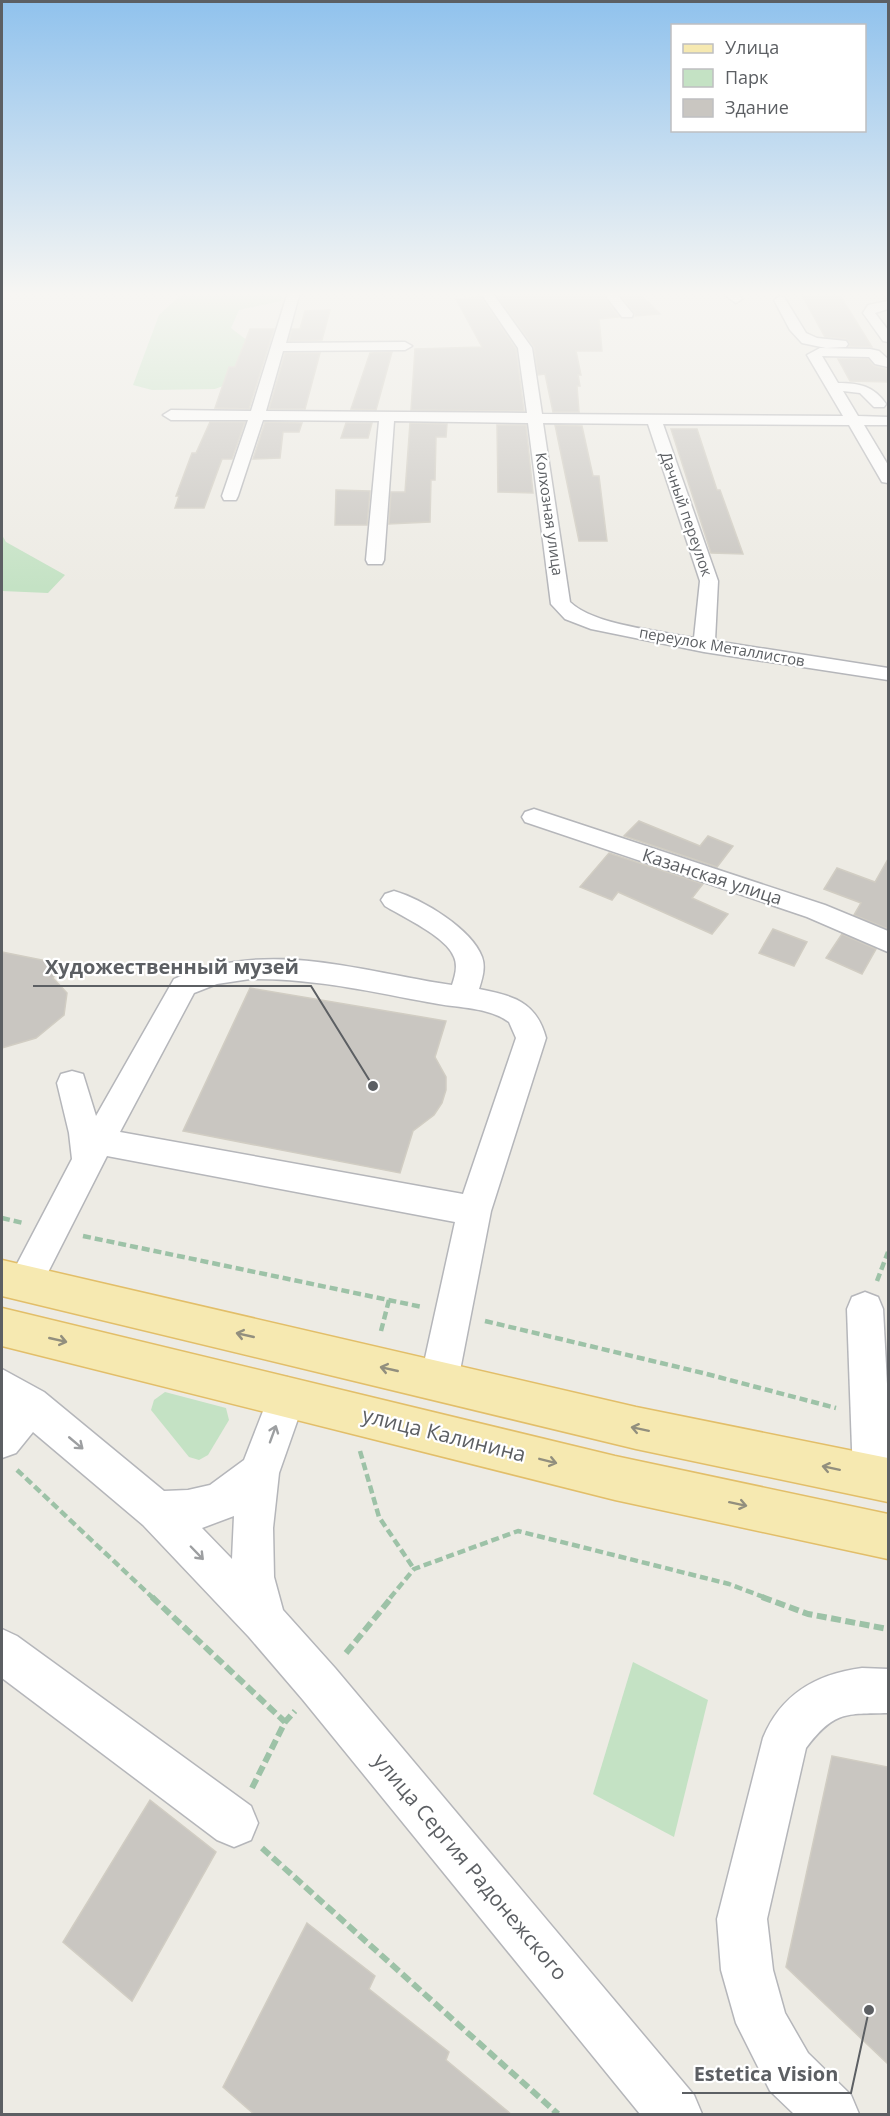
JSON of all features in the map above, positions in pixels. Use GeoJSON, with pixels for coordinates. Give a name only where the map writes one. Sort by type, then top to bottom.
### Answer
{"type":"FeatureCollection","features":[{"type":"Feature","properties":{"kind":"main road"},"geometry":{"type":"LineString","coordinates":[[13,1280],[636,1428],[881,1478]]}},
{"type":"Feature","properties":{"kind":"main road","name":"улица Калинина"},"geometry":{"type":"LineString","coordinates":[[2,1327],[615,1478],[888,1537]]}},
{"type":"Feature","properties":{"kind":"main road"},"geometry":{"type":"LineString","coordinates":[[287,1396],[302,1348]]}},
{"type":"Feature","properties":{"kind":"street"},"geometry":{"type":"LineString","coordinates":[[230,496],[265,391]]}},
{"type":"Feature","properties":{"kind":"street","name":"Колхозная улица"},"geometry":{"type":"LineString","coordinates":[[532,391],[561,604]]}},
{"type":"Feature","properties":{"kind":"street"},"geometry":{"type":"LineString","coordinates":[[834,391],[888,478]]}},
{"type":"Feature","properties":{"kind":"street"},"geometry":{"type":"LineString","coordinates":[[867,391],[874,395],[879,404]]}},
{"type":"Feature","properties":{"kind":"street"},"geometry":{"type":"LineString","coordinates":[[171,415],[888,421]]}},
{"type":"Feature","properties":{"kind":"street"},"geometry":{"type":"LineString","coordinates":[[375,560],[387,417]]}},
{"type":"Feature","properties":{"kind":"street","name":"Дачный переулок"},"geometry":{"type":"LineString","coordinates":[[654,420],[709,581],[704,646]]}},
{"type":"Feature","properties":{"kind":"street","name":"переулок Металлистов"},"geometry":{"type":"LineString","coordinates":[[561,604],[572,615],[591,623],[704,646],[888,674]]}},
{"type":"Feature","properties":{"kind":"street","name":"Казанская улица"},"geometry":{"type":"LineString","coordinates":[[534,817],[816,911],[888,942]]}},
{"type":"Feature","properties":{"kind":"street"},"geometry":{"type":"LineString","coordinates":[[394,900],[461,942],[468,956],[470,969],[462,998]]}},
{"type":"Feature","properties":{"kind":"street"},"geometry":{"type":"LineString","coordinates":[[13,1280],[93,1151],[184,986],[210,974],[250,969],[327,973],[512,1009],[527,1022],[531,1038],[474,1211],[439,1381]]}},
{"type":"Feature","properties":{"kind":"street"},"geometry":{"type":"LineString","coordinates":[[72,1083],[85,1133],[93,1151]]}},
{"type":"Feature","properties":{"kind":"street"},"geometry":{"type":"LineString","coordinates":[[93,1151],[474,1211]]}},
{"type":"Feature","properties":{"kind":"street"},"geometry":{"type":"LineString","coordinates":[[865,1309],[881,1478]]}},
{"type":"Feature","properties":{"kind":"street"},"geometry":{"type":"LineString","coordinates":[[7,1452],[16,1396]]}},
{"type":"Feature","properties":{"kind":"street","name":"улица Сергия Радонежского"},"geometry":{"type":"LineString","coordinates":[[16,1396],[157,1511],[264,1622],[319,1684],[675,2115]]}},
{"type":"Feature","properties":{"kind":"street","name":"улица Сергия Радонежского"},"geometry":{"type":"LineString","coordinates":[[264,1622],[253,1577],[253,1528],[259,1473],[287,1396]]}},
{"type":"Feature","properties":{"kind":"street","name":"улица Сергия Радонежского"},"geometry":{"type":"LineString","coordinates":[[157,1511],[188,1512],[215,1506],[240,1492],[259,1473]]}},
{"type":"Feature","properties":{"kind":"street"},"geometry":{"type":"LineString","coordinates":[[2,1652],[234,1823]]}},
{"type":"Feature","properties":{"kind":"street"},"geometry":{"type":"LineString","coordinates":[[832,2115],[789,2072],[762,2023],[747,1970],[742,1919],[786,1738],[806,1713],[823,1701],[842,1693],[862,1690],[888,1691]]}},
{"type":"Feature","properties":{"kind":"path"},"geometry":{"type":"LineString","coordinates":[[73,1234],[423,1307]]}},
{"type":"Feature","properties":{"kind":"path"},"geometry":{"type":"LineString","coordinates":[[379,1339],[389,1300]]}},
{"type":"Feature","properties":{"kind":"path"},"geometry":{"type":"LineString","coordinates":[[482,1320],[841,1409]]}},
{"type":"Feature","properties":{"kind":"path"},"geometry":{"type":"LineString","coordinates":[[358,1445],[379,1517],[414,1569]]}},
{"type":"Feature","properties":{"kind":"path"},"geometry":{"type":"LineString","coordinates":[[7,1452],[285,1722]]}},
{"type":"Feature","properties":{"kind":"path"},"geometry":{"type":"LineString","coordinates":[[346,1653],[414,1569],[518,1531],[729,1584],[808,1614],[888,1629]]}},
{"type":"Feature","properties":{"kind":"path"},"geometry":{"type":"LineString","coordinates":[[296,1711],[285,1722],[234,1823],[558,2115]]}},
{"type":"Feature","properties":{"kind":"green space"},"geometry":{"type":"Polygon","coordinates":[[[2,535],[6,542],[65,575],[48,593],[2,591],[2,535]]]}},
{"type":"Feature","properties":{"kind":"green space"},"geometry":{"type":"Polygon","coordinates":[[[165,1392],[226,1408],[229,1420],[208,1455],[199,1460],[189,1457],[151,1410],[154,1400],[165,1392]]]}},
{"type":"Feature","properties":{"kind":"green space"},"geometry":{"type":"Polygon","coordinates":[[[633,1662],[708,1700],[674,1837],[593,1794],[633,1662]]]}},
{"type":"Feature","properties":{"kind":"building"},"geometry":{"type":"Polygon","coordinates":[[[221,391],[255,391],[249,409],[215,408],[221,391]]]}},
{"type":"Feature","properties":{"kind":"building"},"geometry":{"type":"Polygon","coordinates":[[[274,391],[310,391],[305,409],[269,409],[274,391]]]}},
{"type":"Feature","properties":{"kind":"building"},"geometry":{"type":"Polygon","coordinates":[[[357,391],[381,391],[376,410],[351,409],[357,391]]]}},
{"type":"Feature","properties":{"kind":"building"},"geometry":{"type":"Polygon","coordinates":[[[412,391],[521,391],[524,411],[411,410],[412,391]]]}},
{"type":"Feature","properties":{"kind":"building"},"geometry":{"type":"Polygon","coordinates":[[[549,391],[577,391],[579,412],[553,412],[549,391]]]}},
{"type":"Feature","properties":{"kind":"building"},"geometry":{"type":"Polygon","coordinates":[[[210,422],[245,422],[232,459],[222,459],[204,508],[175,508],[179,496],[176,496],[192,453],[196,453],[210,422]]]}},
{"type":"Feature","properties":{"kind":"building"},"geometry":{"type":"Polygon","coordinates":[[[265,422],[302,423],[299,432],[283,432],[280,458],[253,459],[265,422]]]}},
{"type":"Feature","properties":{"kind":"building"},"geometry":{"type":"Polygon","coordinates":[[[346,423],[372,423],[368,438],[341,438],[346,423]]]}},
{"type":"Feature","properties":{"kind":"building"},"geometry":{"type":"Polygon","coordinates":[[[410,423],[447,424],[446,437],[436,437],[435,480],[431,480],[430,522],[389,524],[391,492],[405,492],[410,423]]]}},
{"type":"Feature","properties":{"kind":"building"},"geometry":{"type":"Polygon","coordinates":[[[497,425],[526,425],[533,493],[498,492],[497,425]]]}},
{"type":"Feature","properties":{"kind":"building"},"geometry":{"type":"Polygon","coordinates":[[[555,425],[582,426],[593,476],[599,476],[607,541],[579,541],[555,425]]]}},
{"type":"Feature","properties":{"kind":"building"},"geometry":{"type":"Polygon","coordinates":[[[671,429],[697,429],[717,490],[720,490],[743,554],[711,553],[671,429]]]}},
{"type":"Feature","properties":{"kind":"building"},"geometry":{"type":"Polygon","coordinates":[[[336,490],[370,491],[367,525],[335,525],[336,490]]]}},
{"type":"Feature","properties":{"kind":"building"},"geometry":{"type":"Polygon","coordinates":[[[639,821],[700,846],[708,836],[733,846],[717,867],[624,836],[639,821]]]}},
{"type":"Feature","properties":{"kind":"building"},"geometry":{"type":"Polygon","coordinates":[[[609,853],[703,884],[692,898],[728,914],[712,934],[618,892],[612,900],[580,887],[609,853]]]}},
{"type":"Feature","properties":{"kind":"building"},"geometry":{"type":"Polygon","coordinates":[[[888,859],[888,929],[854,915],[861,903],[824,889],[837,868],[875,882],[888,859]]]}},
{"type":"Feature","properties":{"kind":"building"},"geometry":{"type":"Polygon","coordinates":[[[773,929],[807,942],[794,966],[759,953],[773,929]]]}},
{"type":"Feature","properties":{"kind":"building"},"geometry":{"type":"Polygon","coordinates":[[[842,934],[876,949],[862,974],[826,958],[842,934]]]}},
{"type":"Feature","properties":{"kind":"building"},"geometry":{"type":"Polygon","coordinates":[[[2,952],[62,964],[53,978],[67,993],[64,1015],[36,1038],[2,1048],[2,952]]]}},
{"type":"Feature","properties":{"kind":"building"},"geometry":{"type":"Polygon","coordinates":[[[250,988],[446,1021],[435,1057],[446,1077],[446,1090],[442,1103],[434,1115],[413,1131],[400,1173],[183,1131],[250,988]]]}},
{"type":"Feature","properties":{"kind":"building"},"geometry":{"type":"Polygon","coordinates":[[[832,1756],[888,1767],[888,2064],[786,1967],[832,1756]]]}},
{"type":"Feature","properties":{"kind":"building"},"geometry":{"type":"Polygon","coordinates":[[[150,1800],[216,1852],[132,2001],[63,1942],[150,1800]]]}},
{"type":"Feature","properties":{"kind":"building"},"geometry":{"type":"Polygon","coordinates":[[[307,1923],[375,1976],[369,1989],[449,2052],[446,2060],[512,2115],[255,2115],[223,2087],[307,1923]]]}},
{"type":"Feature","properties":{"kind":"place","name":"Художественный музей"},"geometry":{"type":"Point","coordinates":[373,1086]}},
{"type":"Feature","properties":{"kind":"place","name":"Estetica Vision"},"geometry":{"type":"Point","coordinates":[869,2010]}}]}
